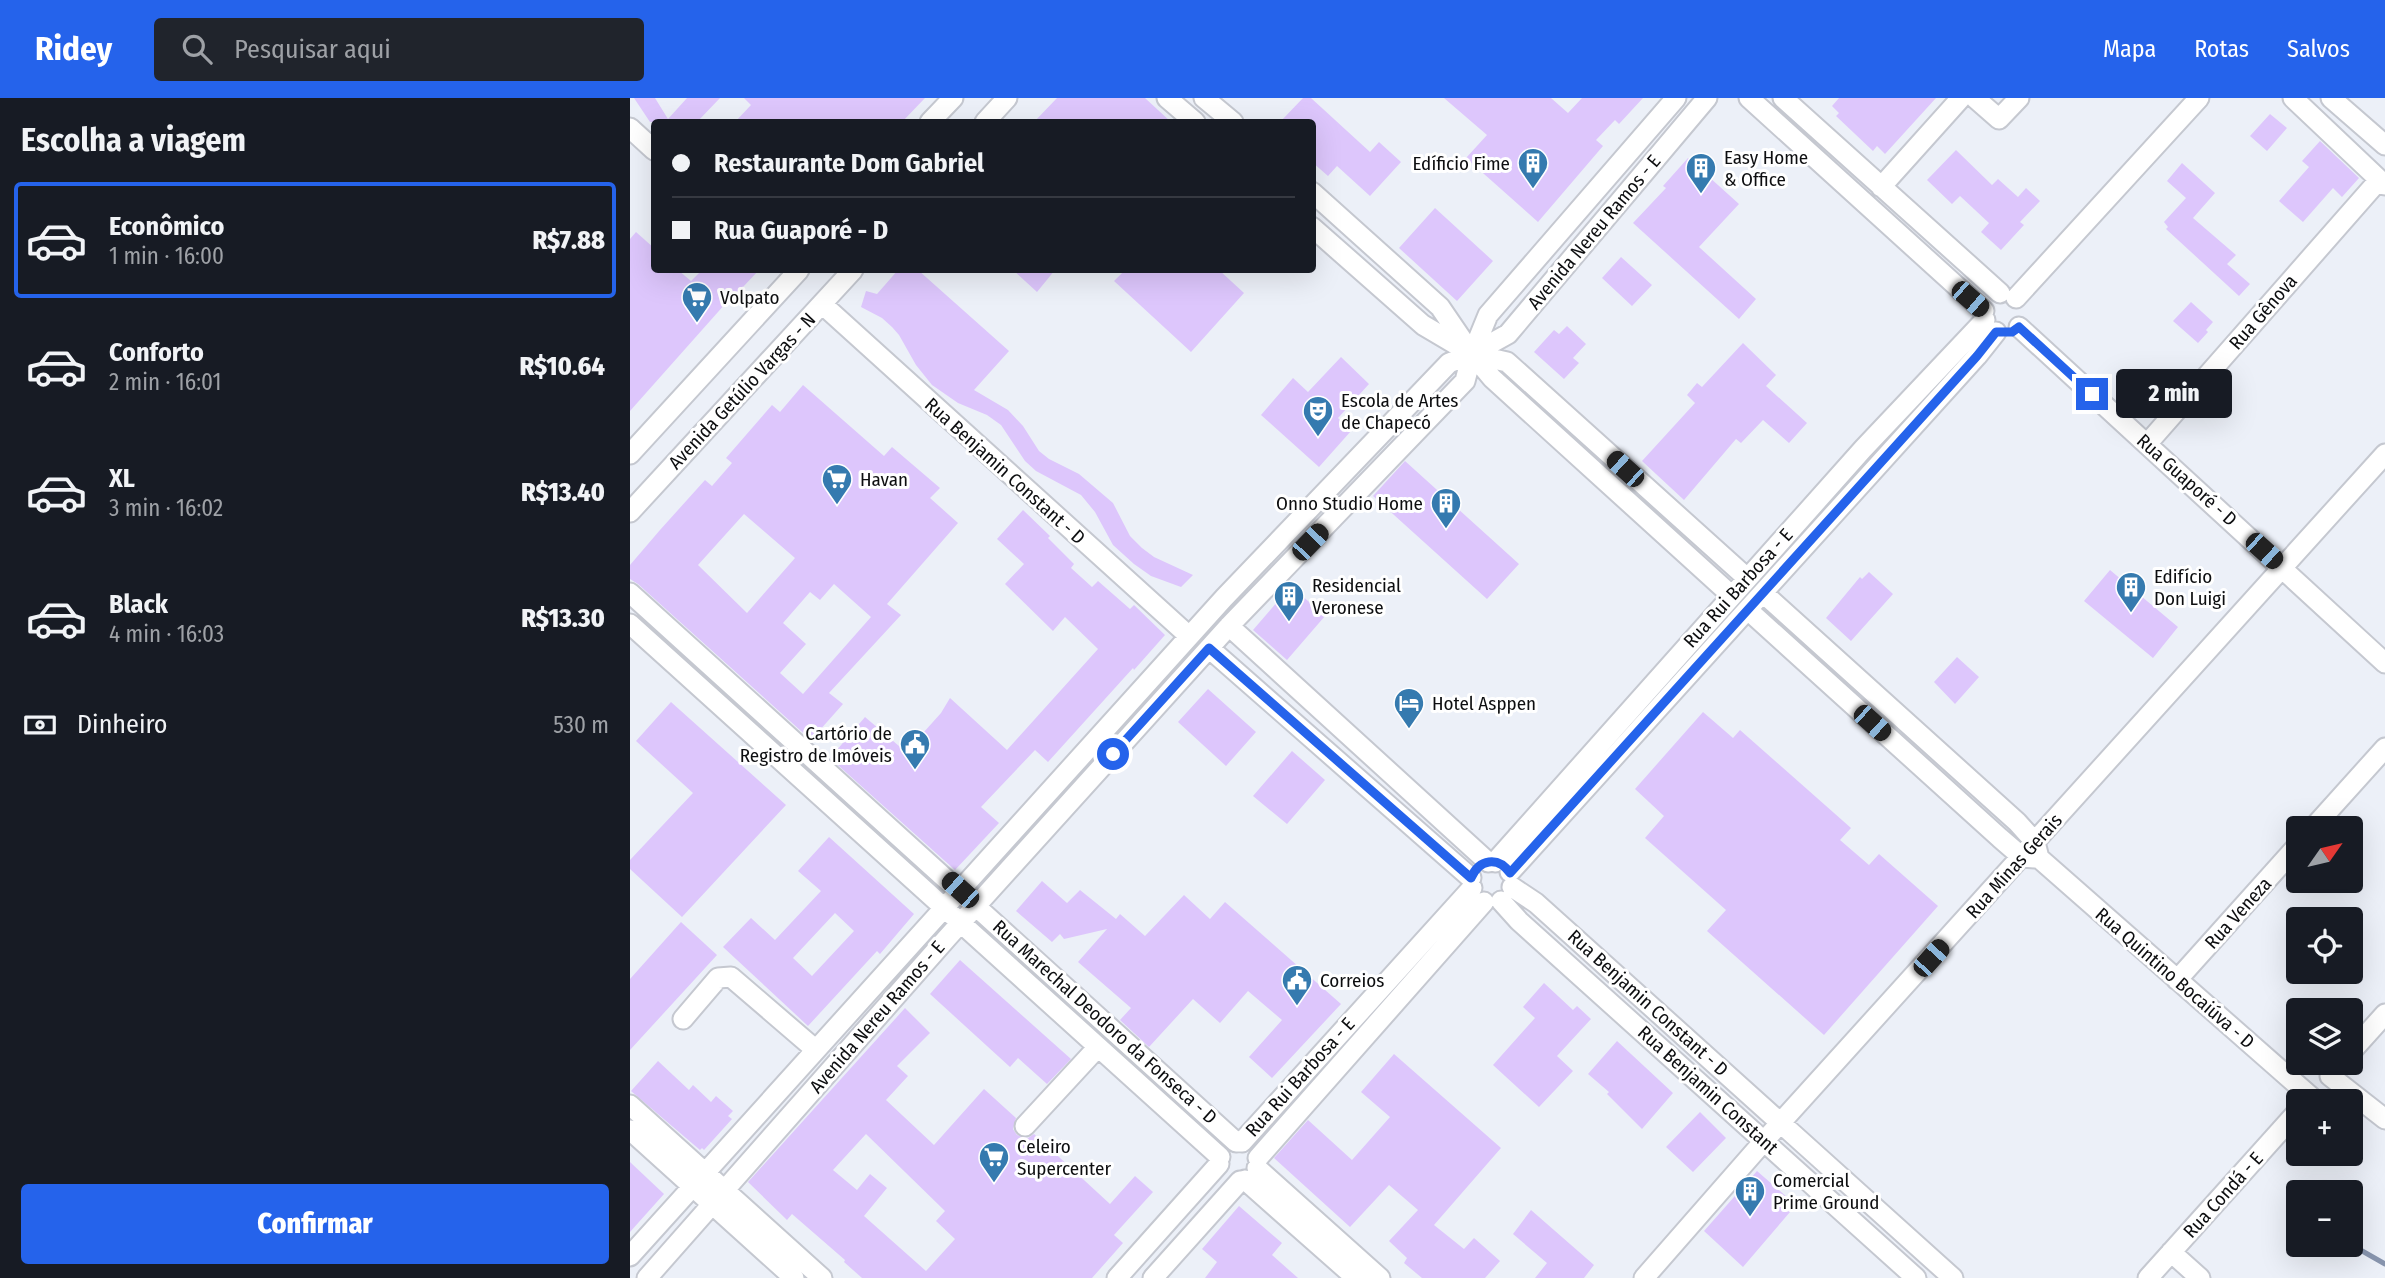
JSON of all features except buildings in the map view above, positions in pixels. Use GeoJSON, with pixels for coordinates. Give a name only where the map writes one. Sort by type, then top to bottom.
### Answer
{"type":"FeatureCollection","features":[{"type":"Feature","properties":{"kind":"street"},"geometry":{"type":"LineString","coordinates":[[933,119],[953,98]]}},
{"type":"Feature","properties":{"kind":"street"},"geometry":{"type":"LineString","coordinates":[[988,119],[1007,98]]}},
{"type":"Feature","properties":{"kind":"street"},"geometry":{"type":"LineString","coordinates":[[1167,98],[1192,119]]}},
{"type":"Feature","properties":{"kind":"street"},"geometry":{"type":"LineString","coordinates":[[1204,98],[1229,119]]}},
{"type":"Feature","properties":{"kind":"street","name":"Avenida Nereu Ramos - E"},"geometry":{"type":"LineString","coordinates":[[648,1278],[961,922],[1229,626],[1465,381],[1472,354],[1488,315],[1676,98]]}},
{"type":"Feature","properties":{"kind":"street","name":"Avenida Nereu Ramos - E"},"geometry":{"type":"LineString","coordinates":[[630,1256],[1189,636],[1449,363],[1508,334],[1707,98]]}},
{"type":"Feature","properties":{"kind":"street"},"geometry":{"type":"LineString","coordinates":[[1749,98],[1988,321],[2012,332],[2019,327],[2024,312],[2008,296],[1973,269],[1789,103],[1779,125]]}},
{"type":"Feature","properties":{"kind":"street"},"geometry":{"type":"LineString","coordinates":[[1881,187],[1961,98]]}},
{"type":"Feature","properties":{"kind":"street"},"geometry":{"type":"LineString","coordinates":[[1975,98],[1999,118],[2019,98]]}},
{"type":"Feature","properties":{"kind":"street"},"geometry":{"type":"LineString","coordinates":[[1988,321],[1987,304],[2008,296],[2199,98]]}},
{"type":"Feature","properties":{"kind":"street"},"geometry":{"type":"LineString","coordinates":[[2293,98],[2382,182]]}},
{"type":"Feature","properties":{"kind":"street"},"geometry":{"type":"LineString","coordinates":[[2336,100],[2385,145]]}},
{"type":"Feature","properties":{"kind":"street"},"geometry":{"type":"LineString","coordinates":[[630,128],[651,147]]}},
{"type":"Feature","properties":{"kind":"street","name":"Rua Gênova"},"geometry":{"type":"LineString","coordinates":[[2147,444],[2382,182]]}},
{"type":"Feature","properties":{"kind":"street"},"geometry":{"type":"LineString","coordinates":[[1316,196],[1440,307],[1492,378],[1731,595]]}},
{"type":"Feature","properties":{"kind":"street"},"geometry":{"type":"LineString","coordinates":[[1316,231],[1423,325],[1472,354],[1507,362],[1747,578]]}},
{"type":"Feature","properties":{"kind":"street","name":"Avenida Getúlio Vargas - N"},"geometry":{"type":"LineString","coordinates":[[630,454],[791,273]]}},
{"type":"Feature","properties":{"kind":"street","name":"Avenida Getúlio Vargas - N"},"geometry":{"type":"LineString","coordinates":[[630,513],[850,273]]}},
{"type":"Feature","properties":{"kind":"street","name":"Rua Benjamin Constant - D"},"geometry":{"type":"LineString","coordinates":[[822,304],[1189,636]]}},
{"type":"Feature","properties":{"kind":"street","name":"Rua Rui Barbosa - E"},"geometry":{"type":"LineString","coordinates":[[1153,1278],[1250,1172],[1731,595],[1863,449],[1988,321]]}},
{"type":"Feature","properties":{"kind":"street","name":"Rua Rui Barbosa - E"},"geometry":{"type":"LineString","coordinates":[[1239,1142],[1492,881],[1748,610],[1977,356],[1988,321]]}},
{"type":"Feature","properties":{"kind":"street","name":"Rua Guaporé - D"},"geometry":{"type":"LineString","coordinates":[[2019,327],[2385,663]]}},
{"type":"Feature","properties":{"kind":"street","name":"Rua Minas Gerais"},"geometry":{"type":"LineString","coordinates":[[1644,1278],[1764,1141],[2032,852],[2385,454]]}},
{"type":"Feature","properties":{"kind":"street","name":"Rua Marechal Deodoro da Fonseca - D"},"geometry":{"type":"LineString","coordinates":[[630,593],[1239,1142]]}},
{"type":"Feature","properties":{"kind":"street","name":"Rua Quintino Bocaiúva - D"},"geometry":{"type":"LineString","coordinates":[[1763,593],[1950,761],[2032,852]]}},
{"type":"Feature","properties":{"kind":"street","name":"Rua Quintino Bocaiúva - D"},"geometry":{"type":"LineString","coordinates":[[1748,610],[1933,778],[2032,852],[2177,980],[2290,1089]]}},
{"type":"Feature","properties":{"kind":"street","name":"Rua Marechal Deodoro da Fonseca - D"},"geometry":{"type":"LineString","coordinates":[[630,624],[961,922],[1219,1161]]}},
{"type":"Feature","properties":{"kind":"street","name":"Rua Benjamin Constant - D"},"geometry":{"type":"LineString","coordinates":[[1229,626],[1492,881]]}},
{"type":"Feature","properties":{"kind":"street","name":"Rua Benjamin Constant - D"},"geometry":{"type":"LineString","coordinates":[[1209,648],[1492,881],[1536,903],[1781,1123]]}},
{"type":"Feature","properties":{"kind":"street"},"geometry":{"type":"LineString","coordinates":[[1247,681],[1266,660]]}},
{"type":"Feature","properties":{"kind":"street"},"geometry":{"type":"LineString","coordinates":[[2325,816],[2385,748]]}},
{"type":"Feature","properties":{"kind":"street"},"geometry":{"type":"LineString","coordinates":[[1933,778],[1950,761]]}},
{"type":"Feature","properties":{"kind":"street","name":"Rua Veneza"},"geometry":{"type":"LineString","coordinates":[[2177,980],[2286,858]]}},
{"type":"Feature","properties":{"kind":"street","name":"Rua Benjamin Constant"},"geometry":{"type":"LineString","coordinates":[[1492,881],[1519,920],[1911,1273]]}},
{"type":"Feature","properties":{"kind":"street"},"geometry":{"type":"LineString","coordinates":[[683,1019],[718,978],[731,977],[816,1050]]}},
{"type":"Feature","properties":{"kind":"street"},"geometry":{"type":"LineString","coordinates":[[1623,1014],[1639,996]]}},
{"type":"Feature","properties":{"kind":"street"},"geometry":{"type":"LineString","coordinates":[[2363,1039],[2385,1014]]}},
{"type":"Feature","properties":{"kind":"street"},"geometry":{"type":"LineString","coordinates":[[1025,1126],[1098,1047]]}},
{"type":"Feature","properties":{"kind":"street","name":"Rua Condá - E"},"geometry":{"type":"LineString","coordinates":[[2318,1089],[2331,1075]]}},
{"type":"Feature","properties":{"kind":"street"},"geometry":{"type":"LineString","coordinates":[[2342,1075],[2385,1119]]}},
{"type":"Feature","properties":{"kind":"street"},"geometry":{"type":"LineString","coordinates":[[630,1105],[699,1180],[822,1278]]}},
{"type":"Feature","properties":{"kind":"street","name":"Rua Benjamin Constant"},"geometry":{"type":"LineString","coordinates":[[1781,1123],[1953,1278]]}},
{"type":"Feature","properties":{"kind":"street","name":"Rua Condá - E"},"geometry":{"type":"LineString","coordinates":[[2148,1278],[2286,1124]]}},
{"type":"Feature","properties":{"kind":"street"},"geometry":{"type":"LineString","coordinates":[[630,1130],[699,1180]]}},
{"type":"Feature","properties":{"kind":"street"},"geometry":{"type":"LineString","coordinates":[[1117,1278],[1219,1161],[1228,1144],[1239,1142],[1255,1151],[1250,1172]]}},
{"type":"Feature","properties":{"kind":"street"},"geometry":{"type":"LineString","coordinates":[[1219,1161],[1223,1173],[1231,1179],[1250,1172]]}},
{"type":"Feature","properties":{"kind":"street"},"geometry":{"type":"LineString","coordinates":[[1250,1172],[1376,1277]]}},
{"type":"Feature","properties":{"kind":"street"},"geometry":{"type":"LineString","coordinates":[[1250,1172],[1356,1278]]}},
{"type":"Feature","properties":{"kind":"street"},"geometry":{"type":"LineString","coordinates":[[718,1197],[794,1278]]}},
{"type":"Feature","properties":{"kind":"street"},"geometry":{"type":"LineString","coordinates":[[1911,1273],[1921,1250]]}},
{"type":"Feature","properties":{"kind":"street"},"geometry":{"type":"LineString","coordinates":[[2171,1252],[2200,1278]]}},
{"type":"Feature","properties":{"kind":"waterway"},"geometry":{"type":"LineString","coordinates":[[2363,1251],[2385,1264]]}},
{"type":"Feature","properties":{"kind":"place","name":"Edíficio Fime"},"geometry":{"type":"Point","coordinates":[1533,190]}},
{"type":"Feature","properties":{"kind":"place","name":"Easy Home & Office"},"geometry":{"type":"Point","coordinates":[1701,195]}},
{"type":"Feature","properties":{"kind":"place","name":"Volpato"},"geometry":{"type":"Point","coordinates":[697,324]}},
{"type":"Feature","properties":{"kind":"place","name":"Escola de Artes de Chapecó"},"geometry":{"type":"Point","coordinates":[1318,438]}},
{"type":"Feature","properties":{"kind":"place","name":"Havan"},"geometry":{"type":"Point","coordinates":[837,506]}},
{"type":"Feature","properties":{"kind":"place","name":"Onno Studio Home"},"geometry":{"type":"Point","coordinates":[1446,530]}},
{"type":"Feature","properties":{"kind":"place","name":"Edifício Don Luigi"},"geometry":{"type":"Point","coordinates":[2131,614]}},
{"type":"Feature","properties":{"kind":"place","name":"Residencial Veronese"},"geometry":{"type":"Point","coordinates":[1289,623]}},
{"type":"Feature","properties":{"kind":"place","name":"Hotel Asppen"},"geometry":{"type":"Point","coordinates":[1409,730]}},
{"type":"Feature","properties":{"kind":"place","name":"Cartório de Registro de Imóveis"},"geometry":{"type":"Point","coordinates":[915,771]}},
{"type":"Feature","properties":{"kind":"place","name":"Correios"},"geometry":{"type":"Point","coordinates":[1297,1007]}},
{"type":"Feature","properties":{"kind":"place","name":"Celeiro Supercenter"},"geometry":{"type":"Point","coordinates":[994,1184]}},
{"type":"Feature","properties":{"kind":"place","name":"Comercial Prime Ground"},"geometry":{"type":"Point","coordinates":[1750,1218]}},
{"type":"Feature","properties":{"kind":"route"},"geometry":{"type":"LineString","coordinates":[[1113,754],[1209,648],[1471,878],[1477,867],[1489,862],[1501,864],[1510,873],[1996,332],[2012,332],[2019,327],[2092,394]]}}]}
